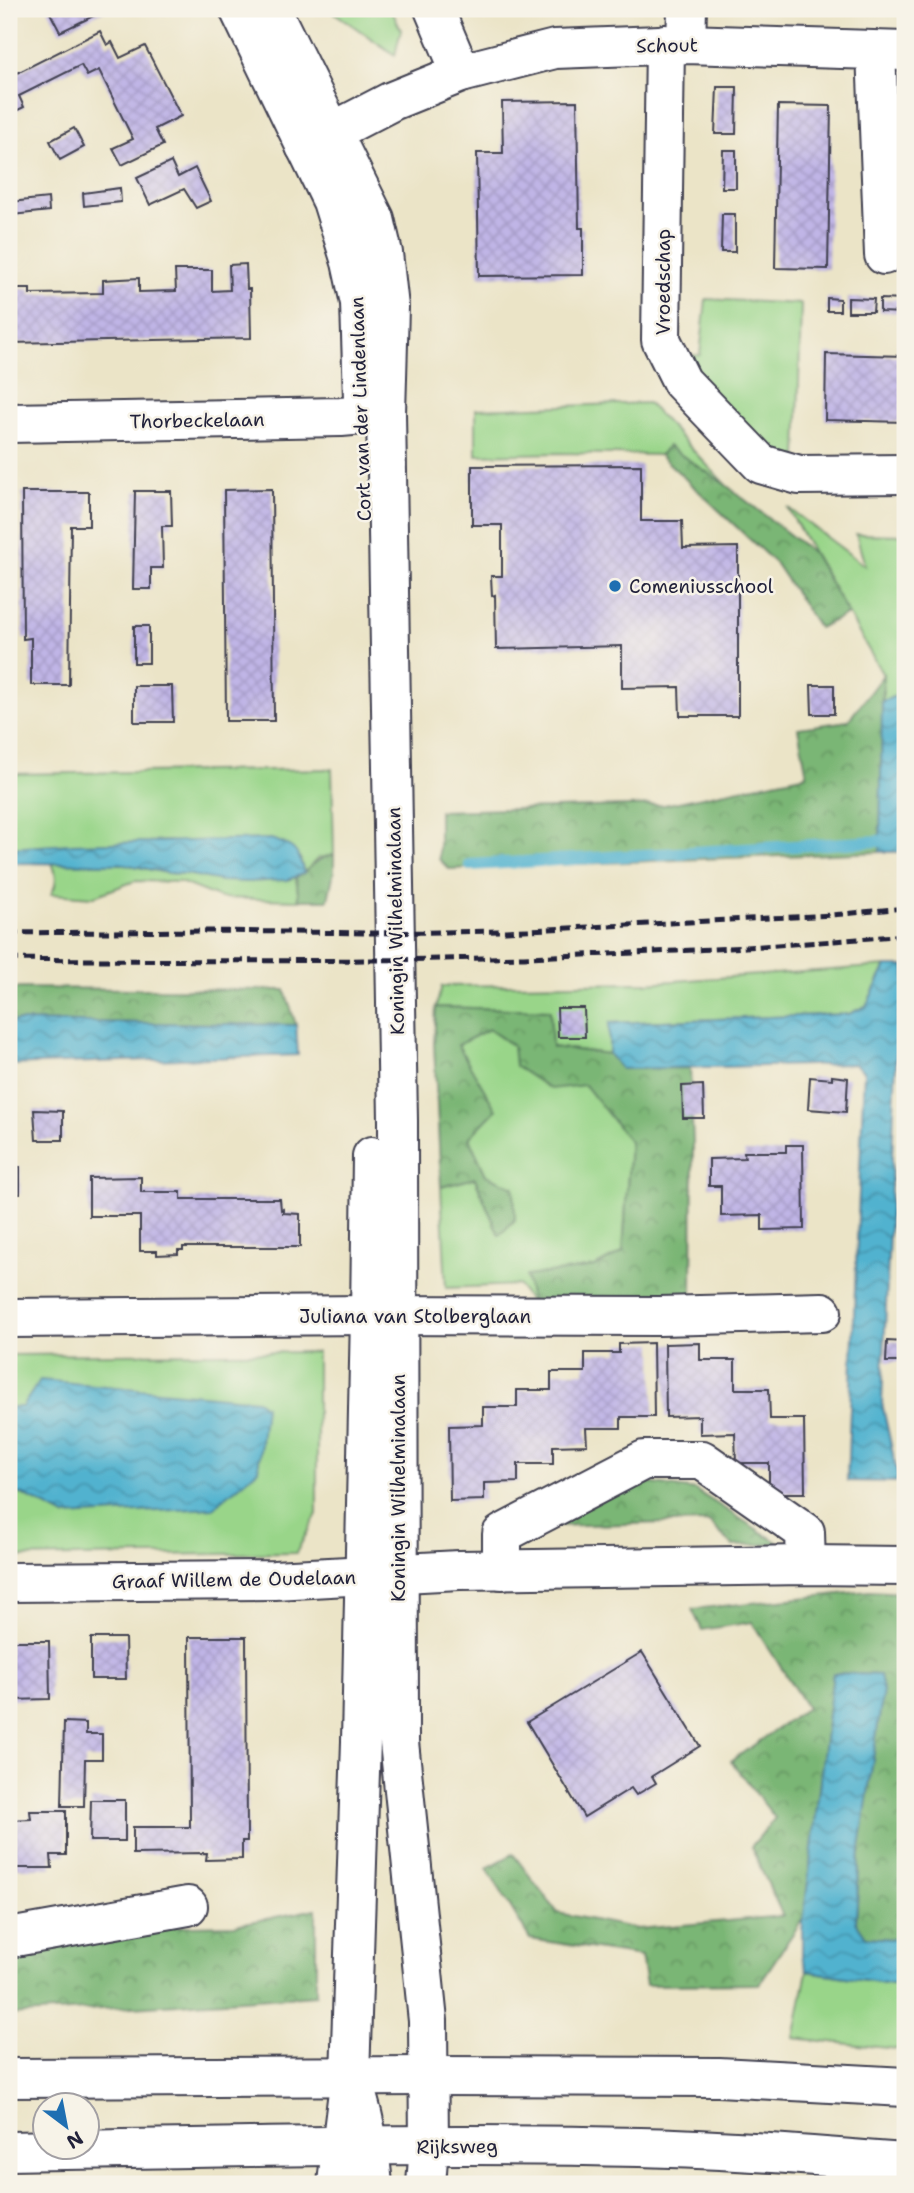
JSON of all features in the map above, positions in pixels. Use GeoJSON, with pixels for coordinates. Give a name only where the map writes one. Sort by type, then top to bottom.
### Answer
{"type":"FeatureCollection","features":[{"type":"Feature","properties":{"kind":"main road","name":"Cort van der Lindenlaan"},"geometry":{"type":"LineString","coordinates":[[239,9],[318,139],[375,219],[383,253],[389,307],[375,414],[380,791]]}},
{"type":"Feature","properties":{"kind":"main road","name":"Cort van der Lindenlaan"},"geometry":{"type":"LineString","coordinates":[[271,9],[318,139]]}},
{"type":"Feature","properties":{"kind":"main road"},"geometry":{"type":"LineString","coordinates":[[434,9],[461,73]]}},
{"type":"Feature","properties":{"kind":"main road","name":"Schout"},"geometry":{"type":"LineString","coordinates":[[318,139],[392,101],[461,73],[555,49],[679,32],[890,51],[884,255]]}},
{"type":"Feature","properties":{"kind":"main road","name":"Vroedschap"},"geometry":{"type":"LineString","coordinates":[[679,32],[661,340],[682,382],[761,464],[799,475],[905,474]]}},
{"type":"Feature","properties":{"kind":"main road","name":"Thorbeckelaan"},"geometry":{"type":"LineString","coordinates":[[9,423],[375,414]]}},
{"type":"Feature","properties":{"kind":"main road","name":"Koningin Wilhelminalaan"},"geometry":{"type":"LineString","coordinates":[[373,2184],[355,2147],[350,2076],[381,1575],[385,1315],[372,933],[380,791]]}},
{"type":"Feature","properties":{"kind":"main road","name":"Juliana van Stolberglaan"},"geometry":{"type":"LineString","coordinates":[[9,1318],[659,1316],[822,1312]]}},
{"type":"Feature","properties":{"kind":"main road"},"geometry":{"type":"LineString","coordinates":[[502,1570],[502,1534],[644,1460],[702,1460],[805,1532],[806,1565]]}},
{"type":"Feature","properties":{"kind":"main road","name":"Graaf Willem de Oudelaan"},"geometry":{"type":"LineString","coordinates":[[9,1582],[274,1580],[502,1570],[905,1566]]}},
{"type":"Feature","properties":{"kind":"main road","name":"Koningin Wilhelminalaan"},"geometry":{"type":"LineString","coordinates":[[381,1575],[428,2021],[430,2076],[426,2184]]}},
{"type":"Feature","properties":{"kind":"main road"},"geometry":{"type":"LineString","coordinates":[[9,1938],[188,1906]]}},
{"type":"Feature","properties":{"kind":"main road"},"geometry":{"type":"LineString","coordinates":[[9,2078],[719,2077],[905,2087]]}},
{"type":"Feature","properties":{"kind":"main road","name":"Rijksweg"},"geometry":{"type":"LineString","coordinates":[[9,2151],[429,2146],[643,2147],[764,2152],[905,2163]]}},
{"type":"Feature","properties":{"kind":"main road","name":"Koningin Wilhelminalaan"},"geometry":{"type":"LineString","coordinates":[[337,2184],[355,2147]]}},
{"type":"Feature","properties":{"kind":"green space"},"geometry":{"type":"Polygon","coordinates":[[[329,9],[391,9],[401,30],[395,55],[329,9]]]}},
{"type":"Feature","properties":{"kind":"green space"},"geometry":{"type":"Polygon","coordinates":[[[706,299],[801,304],[797,460],[768,461],[673,356],[700,355],[706,299]]]}},
{"type":"Feature","properties":{"kind":"green space"},"geometry":{"type":"Polygon","coordinates":[[[648,403],[726,485],[668,446],[660,455],[476,455],[476,409],[648,403]]]}},
{"type":"Feature","properties":{"kind":"green space"},"geometry":{"type":"Polygon","coordinates":[[[668,446],[726,485],[813,553],[848,614],[819,628],[776,564],[660,455],[668,446]]]}},
{"type":"Feature","properties":{"kind":"green space"},"geometry":{"type":"Polygon","coordinates":[[[787,507],[865,566],[856,534],[905,535],[905,693],[882,701],[883,675],[787,507]]]}},
{"type":"Feature","properties":{"kind":"green space"},"geometry":{"type":"Polygon","coordinates":[[[883,675],[880,852],[449,869],[439,859],[439,811],[664,805],[807,775],[798,728],[848,721],[883,675]]]}},
{"type":"Feature","properties":{"kind":"green space"},"geometry":{"type":"Polygon","coordinates":[[[332,769],[334,855],[318,858],[304,873],[300,858],[168,841],[9,848],[9,774],[332,769]]]}},
{"type":"Feature","properties":{"kind":"green space"},"geometry":{"type":"Polygon","coordinates":[[[334,855],[334,871],[328,900],[299,900],[296,877],[317,861],[334,855]]]}},
{"type":"Feature","properties":{"kind":"green space"},"geometry":{"type":"Polygon","coordinates":[[[52,863],[124,864],[167,873],[288,880],[296,877],[299,900],[220,898],[180,882],[135,881],[92,897],[51,894],[56,879],[52,863]]]}},
{"type":"Feature","properties":{"kind":"green space"},"geometry":{"type":"Polygon","coordinates":[[[886,966],[866,1006],[849,1014],[609,1023],[609,1054],[551,1047],[550,1010],[436,1007],[442,986],[646,983],[886,966]]]}},
{"type":"Feature","properties":{"kind":"green space"},"geometry":{"type":"Polygon","coordinates":[[[9,988],[285,990],[296,1025],[9,1021],[9,988]]]}},
{"type":"Feature","properties":{"kind":"green space"},"geometry":{"type":"Polygon","coordinates":[[[436,1007],[550,1010],[552,1047],[609,1054],[621,1069],[690,1068],[693,1142],[692,1298],[532,1305],[526,1276],[595,1267],[623,1252],[630,1142],[585,1085],[550,1089],[515,1066],[513,1046],[489,1029],[458,1045],[496,1110],[469,1138],[486,1175],[514,1187],[515,1220],[499,1235],[475,1178],[441,1187],[434,1044],[436,1007]]]}},
{"type":"Feature","properties":{"kind":"green space"},"geometry":{"type":"Polygon","coordinates":[[[488,1029],[513,1046],[585,1085],[630,1142],[623,1252],[595,1267],[527,1276],[532,1305],[518,1285],[446,1288],[441,1187],[475,1178],[499,1235],[486,1175],[469,1138],[495,1109],[457,1045],[488,1029]]]}},
{"type":"Feature","properties":{"kind":"green space"},"geometry":{"type":"Polygon","coordinates":[[[317,1352],[317,1514],[296,1553],[9,1557],[9,1494],[22,1494],[65,1516],[22,1407],[9,1407],[9,1355],[317,1352]]]}},
{"type":"Feature","properties":{"kind":"green space"},"geometry":{"type":"Polygon","coordinates":[[[649,1483],[695,1490],[780,1544],[733,1546],[709,1522],[544,1526],[612,1495],[649,1483]]]}},
{"type":"Feature","properties":{"kind":"green space"},"geometry":{"type":"Polygon","coordinates":[[[869,1591],[905,1593],[905,1843],[900,1857],[905,1868],[905,1940],[866,1937],[856,1923],[860,1848],[880,1675],[833,1673],[804,1917],[759,1984],[646,1985],[641,1956],[530,1939],[487,1868],[513,1854],[558,1913],[638,1929],[783,1916],[751,1847],[775,1818],[731,1761],[807,1708],[752,1622],[702,1630],[692,1609],[869,1591]]]}},
{"type":"Feature","properties":{"kind":"green space"},"geometry":{"type":"Polygon","coordinates":[[[316,1909],[316,1995],[9,2015],[9,1950],[146,1927],[235,1925],[316,1909]]]}},
{"type":"Feature","properties":{"kind":"green space"},"geometry":{"type":"Polygon","coordinates":[[[807,1971],[905,1986],[905,2050],[794,2038],[807,1971]]]}},
{"type":"Feature","properties":{"kind":"water"},"geometry":{"type":"Polygon","coordinates":[[[905,693],[905,852],[880,852],[882,701],[905,693]]]}},
{"type":"Feature","properties":{"kind":"water"},"geometry":{"type":"Polygon","coordinates":[[[271,839],[294,850],[304,873],[288,880],[247,882],[221,881],[124,864],[9,863],[9,848],[271,839]]]}},
{"type":"Feature","properties":{"kind":"water"},"geometry":{"type":"Polygon","coordinates":[[[886,966],[905,966],[905,1000],[898,1014],[882,1403],[899,1482],[847,1481],[864,1072],[855,1064],[621,1069],[609,1054],[609,1023],[849,1014],[866,1006],[886,966]]]}},
{"type":"Feature","properties":{"kind":"water"},"geometry":{"type":"Polygon","coordinates":[[[9,1021],[296,1025],[298,1055],[9,1065],[9,1021]]]}},
{"type":"Feature","properties":{"kind":"water"},"geometry":{"type":"Polygon","coordinates":[[[40,1380],[257,1400],[265,1406],[258,1470],[213,1508],[65,1516],[22,1494],[9,1494],[9,1407],[22,1407],[40,1380]]]}},
{"type":"Feature","properties":{"kind":"water"},"geometry":{"type":"Polygon","coordinates":[[[833,1673],[880,1675],[883,1691],[860,1848],[856,1922],[866,1937],[905,1940],[905,1986],[807,1971],[802,1956],[802,1931],[833,1673]]]}},
{"type":"Feature","properties":{"kind":"building"},"geometry":{"type":"Polygon","coordinates":[[[48,9],[108,9],[60,32],[48,9]]]}},
{"type":"Feature","properties":{"kind":"building"},"geometry":{"type":"Polygon","coordinates":[[[100,31],[107,45],[112,42],[120,58],[145,46],[181,116],[155,129],[163,145],[122,165],[113,148],[133,139],[99,70],[87,76],[81,65],[19,96],[24,107],[12,113],[9,106],[9,77],[100,31]]]}},
{"type":"Feature","properties":{"kind":"building"},"geometry":{"type":"Polygon","coordinates":[[[717,87],[737,87],[736,134],[715,134],[717,87]]]}},
{"type":"Feature","properties":{"kind":"building"},"geometry":{"type":"Polygon","coordinates":[[[577,101],[579,228],[583,228],[583,275],[479,276],[477,153],[503,153],[502,102],[577,101]]]}},
{"type":"Feature","properties":{"kind":"building"},"geometry":{"type":"Polygon","coordinates":[[[778,105],[831,106],[828,269],[775,268],[778,105]]]}},
{"type":"Feature","properties":{"kind":"building"},"geometry":{"type":"Polygon","coordinates":[[[74,128],[84,147],[60,160],[50,141],[74,128]]]}},
{"type":"Feature","properties":{"kind":"building"},"geometry":{"type":"Polygon","coordinates":[[[723,150],[736,150],[736,188],[722,188],[723,150]]]}},
{"type":"Feature","properties":{"kind":"building"},"geometry":{"type":"Polygon","coordinates":[[[171,162],[178,177],[195,168],[211,201],[196,208],[184,189],[150,205],[137,178],[171,162]]]}},
{"type":"Feature","properties":{"kind":"building"},"geometry":{"type":"Polygon","coordinates":[[[120,188],[121,202],[84,206],[83,193],[120,188]]]}},
{"type":"Feature","properties":{"kind":"building"},"geometry":{"type":"Polygon","coordinates":[[[48,198],[49,211],[12,215],[11,202],[48,198]]]}},
{"type":"Feature","properties":{"kind":"building"},"geometry":{"type":"Polygon","coordinates":[[[722,214],[735,214],[735,252],[721,252],[722,214]]]}},
{"type":"Feature","properties":{"kind":"building"},"geometry":{"type":"Polygon","coordinates":[[[246,264],[247,289],[250,289],[251,338],[9,343],[9,289],[30,289],[30,294],[103,293],[103,280],[139,278],[139,292],[176,291],[175,270],[212,270],[212,291],[230,290],[229,265],[246,264]]]}},
{"type":"Feature","properties":{"kind":"building"},"geometry":{"type":"Polygon","coordinates":[[[827,298],[840,299],[840,311],[827,311],[827,298]]]}},
{"type":"Feature","properties":{"kind":"building"},"geometry":{"type":"Polygon","coordinates":[[[848,298],[874,299],[873,312],[848,312],[848,298]]]}},
{"type":"Feature","properties":{"kind":"building"},"geometry":{"type":"Polygon","coordinates":[[[880,299],[905,300],[905,313],[880,312],[880,299]]]}},
{"type":"Feature","properties":{"kind":"building"},"geometry":{"type":"Polygon","coordinates":[[[826,354],[905,356],[905,422],[825,420],[826,354]]]}},
{"type":"Feature","properties":{"kind":"building","name":"Comeniusschool"},"geometry":{"type":"Polygon","coordinates":[[[641,465],[641,521],[682,521],[683,548],[738,547],[738,716],[680,716],[679,687],[622,688],[622,646],[496,649],[495,595],[492,596],[491,576],[502,576],[502,525],[472,525],[472,466],[641,465]]]}},
{"type":"Feature","properties":{"kind":"building"},"geometry":{"type":"Polygon","coordinates":[[[272,489],[274,721],[226,721],[224,490],[272,489]]]}},
{"type":"Feature","properties":{"kind":"building"},"geometry":{"type":"Polygon","coordinates":[[[135,491],[171,491],[172,526],[162,526],[163,568],[151,568],[151,589],[133,589],[135,491]]]}},
{"type":"Feature","properties":{"kind":"building"},"geometry":{"type":"Polygon","coordinates":[[[22,492],[89,492],[89,526],[71,526],[69,685],[31,685],[31,638],[23,639],[22,492]]]}},
{"type":"Feature","properties":{"kind":"building"},"geometry":{"type":"Polygon","coordinates":[[[134,626],[149,626],[149,663],[134,663],[134,626]]]}},
{"type":"Feature","properties":{"kind":"building"},"geometry":{"type":"Polygon","coordinates":[[[9,671],[14,671],[11,708],[9,708],[9,671]]]}},
{"type":"Feature","properties":{"kind":"building"},"geometry":{"type":"Polygon","coordinates":[[[811,685],[834,685],[834,714],[812,714],[811,685]]]}},
{"type":"Feature","properties":{"kind":"building"},"geometry":{"type":"Polygon","coordinates":[[[134,686],[172,686],[173,722],[134,722],[134,686]]]}},
{"type":"Feature","properties":{"kind":"building"},"geometry":{"type":"Polygon","coordinates":[[[557,1008],[584,1008],[585,1037],[558,1037],[557,1008]]]}},
{"type":"Feature","properties":{"kind":"building"},"geometry":{"type":"Polygon","coordinates":[[[832,1076],[848,1078],[846,1112],[808,1109],[810,1077],[832,1079],[832,1076]]]}},
{"type":"Feature","properties":{"kind":"building"},"geometry":{"type":"Polygon","coordinates":[[[703,1085],[704,1118],[683,1118],[682,1086],[703,1085]]]}},
{"type":"Feature","properties":{"kind":"building"},"geometry":{"type":"Polygon","coordinates":[[[34,1110],[63,1111],[63,1140],[36,1140],[34,1110]]]}},
{"type":"Feature","properties":{"kind":"building"},"geometry":{"type":"Polygon","coordinates":[[[786,1145],[803,1145],[804,1229],[762,1230],[762,1215],[721,1216],[721,1186],[709,1186],[709,1159],[745,1158],[744,1152],[786,1152],[786,1145]]]}},
{"type":"Feature","properties":{"kind":"building"},"geometry":{"type":"Polygon","coordinates":[[[9,1167],[20,1167],[20,1194],[9,1194],[9,1167]]]}},
{"type":"Feature","properties":{"kind":"building"},"geometry":{"type":"Polygon","coordinates":[[[141,1177],[141,1192],[181,1192],[181,1199],[280,1199],[283,1213],[300,1214],[300,1247],[183,1247],[183,1250],[178,1250],[178,1254],[157,1255],[157,1251],[140,1251],[140,1216],[89,1216],[89,1178],[141,1177]]]}},
{"type":"Feature","properties":{"kind":"building"},"geometry":{"type":"Polygon","coordinates":[[[887,1341],[905,1342],[905,1362],[886,1362],[887,1341]]]}},
{"type":"Feature","properties":{"kind":"building"},"geometry":{"type":"Polygon","coordinates":[[[653,1343],[654,1417],[621,1417],[621,1428],[586,1428],[587,1445],[553,1446],[553,1464],[518,1464],[518,1482],[484,1483],[484,1500],[450,1501],[449,1426],[483,1425],[483,1407],[517,1407],[517,1390],[551,1390],[551,1372],[585,1372],[585,1353],[619,1353],[619,1344],[653,1343]]]}},
{"type":"Feature","properties":{"kind":"building"},"geometry":{"type":"Polygon","coordinates":[[[700,1343],[700,1360],[735,1360],[735,1389],[769,1389],[770,1419],[804,1419],[805,1493],[769,1493],[769,1463],[736,1463],[735,1433],[700,1434],[700,1416],[666,1417],[665,1344],[700,1343]]]}},
{"type":"Feature","properties":{"kind":"building"},"geometry":{"type":"Polygon","coordinates":[[[189,1637],[246,1637],[247,1841],[242,1841],[242,1859],[206,1860],[207,1853],[133,1854],[133,1827],[190,1827],[189,1637]]]}},
{"type":"Feature","properties":{"kind":"building"},"geometry":{"type":"Polygon","coordinates":[[[91,1638],[125,1638],[126,1679],[91,1679],[91,1638]]]}},
{"type":"Feature","properties":{"kind":"building"},"geometry":{"type":"Polygon","coordinates":[[[9,1641],[49,1641],[50,1699],[9,1700],[9,1641]]]}},
{"type":"Feature","properties":{"kind":"building"},"geometry":{"type":"Polygon","coordinates":[[[642,1652],[700,1746],[652,1776],[656,1783],[636,1795],[631,1788],[584,1817],[527,1722],[642,1652]]]}},
{"type":"Feature","properties":{"kind":"building"},"geometry":{"type":"Polygon","coordinates":[[[64,1722],[86,1723],[86,1734],[102,1734],[102,1759],[85,1759],[84,1806],[62,1806],[64,1722]]]}},
{"type":"Feature","properties":{"kind":"building"},"geometry":{"type":"Polygon","coordinates":[[[91,1800],[125,1800],[125,1841],[90,1841],[91,1800]]]}},
{"type":"Feature","properties":{"kind":"building"},"geometry":{"type":"Polygon","coordinates":[[[30,1811],[66,1811],[66,1855],[51,1855],[52,1868],[9,1868],[9,1820],[31,1819],[30,1811]]]}},
{"type":"Feature","properties":{"kind":"waterway"},"geometry":{"type":"LineString","coordinates":[[470,865],[880,841]]}},
{"type":"Feature","properties":{"kind":"railway"},"geometry":{"type":"LineString","coordinates":[[9,933],[506,931],[832,915],[905,908]]}},
{"type":"Feature","properties":{"kind":"railway"},"geometry":{"type":"LineString","coordinates":[[9,959],[457,959],[681,951],[905,935]]}},
{"type":"Feature","properties":{"kind":"place","name":"Comeniusschool"},"geometry":{"type":"Point","coordinates":[615,586]}}]}
